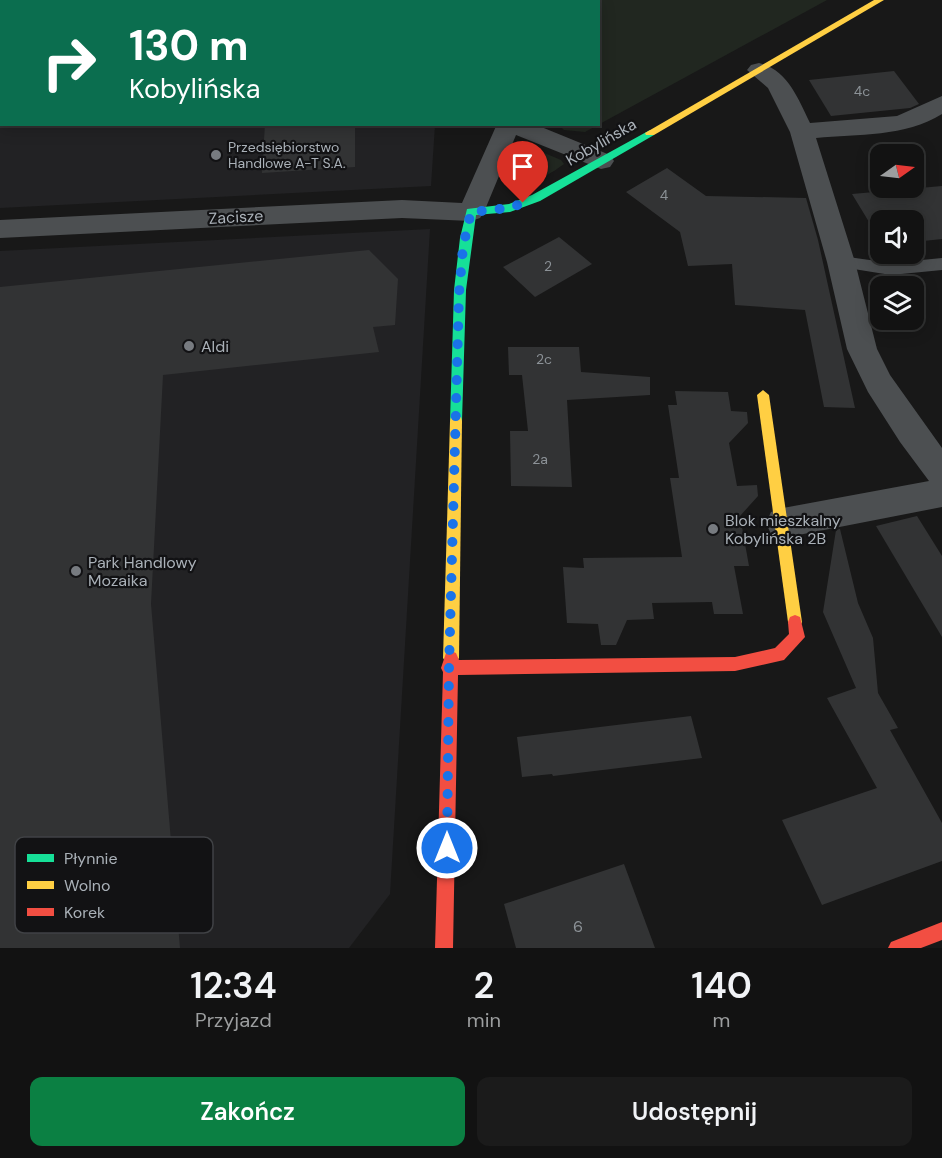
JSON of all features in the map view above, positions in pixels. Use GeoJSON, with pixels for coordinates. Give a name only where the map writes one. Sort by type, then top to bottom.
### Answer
{"type":"FeatureCollection","features":[{"type":"Feature","properties":{"kind":"street","name":"Kobylińska"},"geometry":{"type":"LineString","coordinates":[[471,212],[510,208],[536,198],[880,0]]}},
{"type":"Feature","properties":{"kind":"street"},"geometry":{"type":"LineString","coordinates":[[759,70],[778,84],[802,132],[841,262],[862,349],[879,383],[911,433],[942,473]]}},
{"type":"Feature","properties":{"kind":"street"},"geometry":{"type":"LineString","coordinates":[[802,132],[899,123],[921,116],[942,103]]}},
{"type":"Feature","properties":{"kind":"street"},"geometry":{"type":"LineString","coordinates":[[444,948],[459,294],[463,247],[471,212],[509,126]]}},
{"type":"Feature","properties":{"kind":"street"},"geometry":{"type":"LineString","coordinates":[[515,126],[601,161]]}},
{"type":"Feature","properties":{"kind":"street","name":"Zacisze"},"geometry":{"type":"LineString","coordinates":[[0,229],[402,209],[471,212]]}},
{"type":"Feature","properties":{"kind":"street"},"geometry":{"type":"LineString","coordinates":[[449,668],[735,664],[779,655],[797,637],[764,395]]}},
{"type":"Feature","properties":{"kind":"street"},"geometry":{"type":"LineString","coordinates":[[911,433],[942,440]]}},
{"type":"Feature","properties":{"kind":"street"},"geometry":{"type":"LineString","coordinates":[[783,523],[942,493]]}},
{"type":"Feature","properties":{"kind":"street"},"geometry":{"type":"LineString","coordinates":[[897,948],[942,931]]}},
{"type":"Feature","properties":{"kind":"lane"},"geometry":{"type":"LineString","coordinates":[[841,262],[891,269],[942,264]]}},
{"type":"Feature","properties":{"kind":"shaded area"},"geometry":{"type":"Polygon","coordinates":[[[600,0],[827,0],[600,124],[600,0]]]}},
{"type":"Feature","properties":{"kind":"shaded area","name":"Przedsiębiorstwo Handlowe A-T S.A."},"geometry":{"type":"Polygon","coordinates":[[[0,126],[435,126],[431,186],[0,208],[0,126]]]}},
{"type":"Feature","properties":{"kind":"shaded area"},"geometry":{"type":"Polygon","coordinates":[[[560,126],[596,126],[585,132],[564,130],[560,126]]]}},
{"type":"Feature","properties":{"kind":"shaded area"},"geometry":{"type":"Polygon","coordinates":[[[523,144],[561,160],[564,164],[546,176],[532,180],[512,178],[508,167],[518,146],[523,144]]]}},
{"type":"Feature","properties":{"kind":"shaded area"},"geometry":{"type":"Polygon","coordinates":[[[430,229],[390,894],[349,948],[0,948],[0,251],[430,229]]]}},
{"type":"Feature","properties":{"kind":"building"},"geometry":{"type":"Polygon","coordinates":[[[894,71],[919,104],[910,108],[831,116],[809,80],[894,71]]]}},
{"type":"Feature","properties":{"kind":"building"},"geometry":{"type":"Polygon","coordinates":[[[265,126],[355,126],[355,167],[262,173],[265,126]]]}},
{"type":"Feature","properties":{"kind":"building"},"geometry":{"type":"Polygon","coordinates":[[[667,168],[706,196],[806,198],[818,240],[855,408],[824,407],[805,310],[735,305],[732,264],[688,266],[680,232],[626,192],[667,168]]]}},
{"type":"Feature","properties":{"kind":"building"},"geometry":{"type":"Polygon","coordinates":[[[942,186],[942,239],[924,241],[924,210],[870,210],[870,224],[852,194],[870,192],[870,198],[924,198],[924,188],[942,186]]]}},
{"type":"Feature","properties":{"kind":"building"},"geometry":{"type":"Polygon","coordinates":[[[559,237],[592,264],[535,297],[503,267],[559,237]]]}},
{"type":"Feature","properties":{"kind":"building","name":"Park Handlowy Mozaika"},"geometry":{"type":"Polygon","coordinates":[[[369,250],[398,279],[395,325],[373,327],[379,352],[163,375],[151,604],[171,837],[15,837],[15,933],[179,933],[180,948],[0,948],[0,287],[369,250]]]}},
{"type":"Feature","properties":{"kind":"building"},"geometry":{"type":"Polygon","coordinates":[[[508,347],[579,347],[581,372],[650,377],[650,395],[567,400],[572,487],[511,486],[510,431],[528,431],[522,375],[509,375],[508,347]]]}},
{"type":"Feature","properties":{"kind":"building","name":"Blok mieszkalny Kobylińska 2B"},"geometry":{"type":"Polygon","coordinates":[[[675,391],[728,392],[731,411],[747,412],[748,423],[729,443],[737,486],[757,485],[758,496],[740,516],[749,566],[734,566],[743,614],[714,614],[712,602],[652,603],[654,619],[627,620],[616,645],[601,645],[598,624],[567,623],[563,567],[584,568],[583,558],[682,557],[670,478],[679,478],[668,405],[677,405],[675,391]]]}},
{"type":"Feature","properties":{"kind":"building"},"geometry":{"type":"Polygon","coordinates":[[[917,516],[942,556],[942,637],[876,526],[917,516]]]}},
{"type":"Feature","properties":{"kind":"building"},"geometry":{"type":"Polygon","coordinates":[[[840,529],[858,603],[873,638],[878,693],[898,728],[890,730],[942,823],[942,861],[822,905],[782,820],[877,788],[827,698],[856,688],[823,612],[836,530],[840,529]]]}},
{"type":"Feature","properties":{"kind":"building"},"geometry":{"type":"Polygon","coordinates":[[[691,716],[702,758],[553,776],[552,774],[522,777],[517,737],[691,716]]]}},
{"type":"Feature","properties":{"kind":"building"},"geometry":{"type":"Polygon","coordinates":[[[624,864],[655,948],[516,948],[504,904],[624,864]]]}},
{"type":"Feature","properties":{"kind":"traffic: fast"},"geometry":{"type":"LineString","coordinates":[[456,421],[460,290],[471,212],[510,208],[536,198],[650,133]]}},
{"type":"Feature","properties":{"kind":"traffic: slow"},"geometry":{"type":"LineString","coordinates":[[650,133],[880,0]]}},
{"type":"Feature","properties":{"kind":"traffic: slow"},"geometry":{"type":"LineString","coordinates":[[763,395],[795,622]]}},
{"type":"Feature","properties":{"kind":"traffic: slow"},"geometry":{"type":"LineString","coordinates":[[451,658],[456,421]]}},
{"type":"Feature","properties":{"kind":"traffic: jam"},"geometry":{"type":"LineString","coordinates":[[449,668],[735,664],[779,655],[797,637],[795,622]]}},
{"type":"Feature","properties":{"kind":"traffic: jam"},"geometry":{"type":"LineString","coordinates":[[444,948],[451,658]]}},
{"type":"Feature","properties":{"kind":"traffic: jam"},"geometry":{"type":"LineString","coordinates":[[897,948],[942,931]]}},
{"type":"Feature","properties":{"kind":"place","name":"Przedsiębiorstwo Handlowe A-T S.A."},"geometry":{"type":"Point","coordinates":[216,155]}},
{"type":"Feature","properties":{"kind":"place","name":"Aldi"},"geometry":{"type":"Point","coordinates":[189,346]}},
{"type":"Feature","properties":{"kind":"place","name":"Blok mieszkalny Kobylińska 2B"},"geometry":{"type":"Point","coordinates":[713,529]}},
{"type":"Feature","properties":{"kind":"place","name":"Park Handlowy Mozaika"},"geometry":{"type":"Point","coordinates":[76,571]}},
{"type":"Feature","properties":{"kind":"route"},"geometry":{"type":"LineString","coordinates":[[447,848],[449,668],[459,294],[463,247],[471,212],[510,208],[523,203]]}}]}
